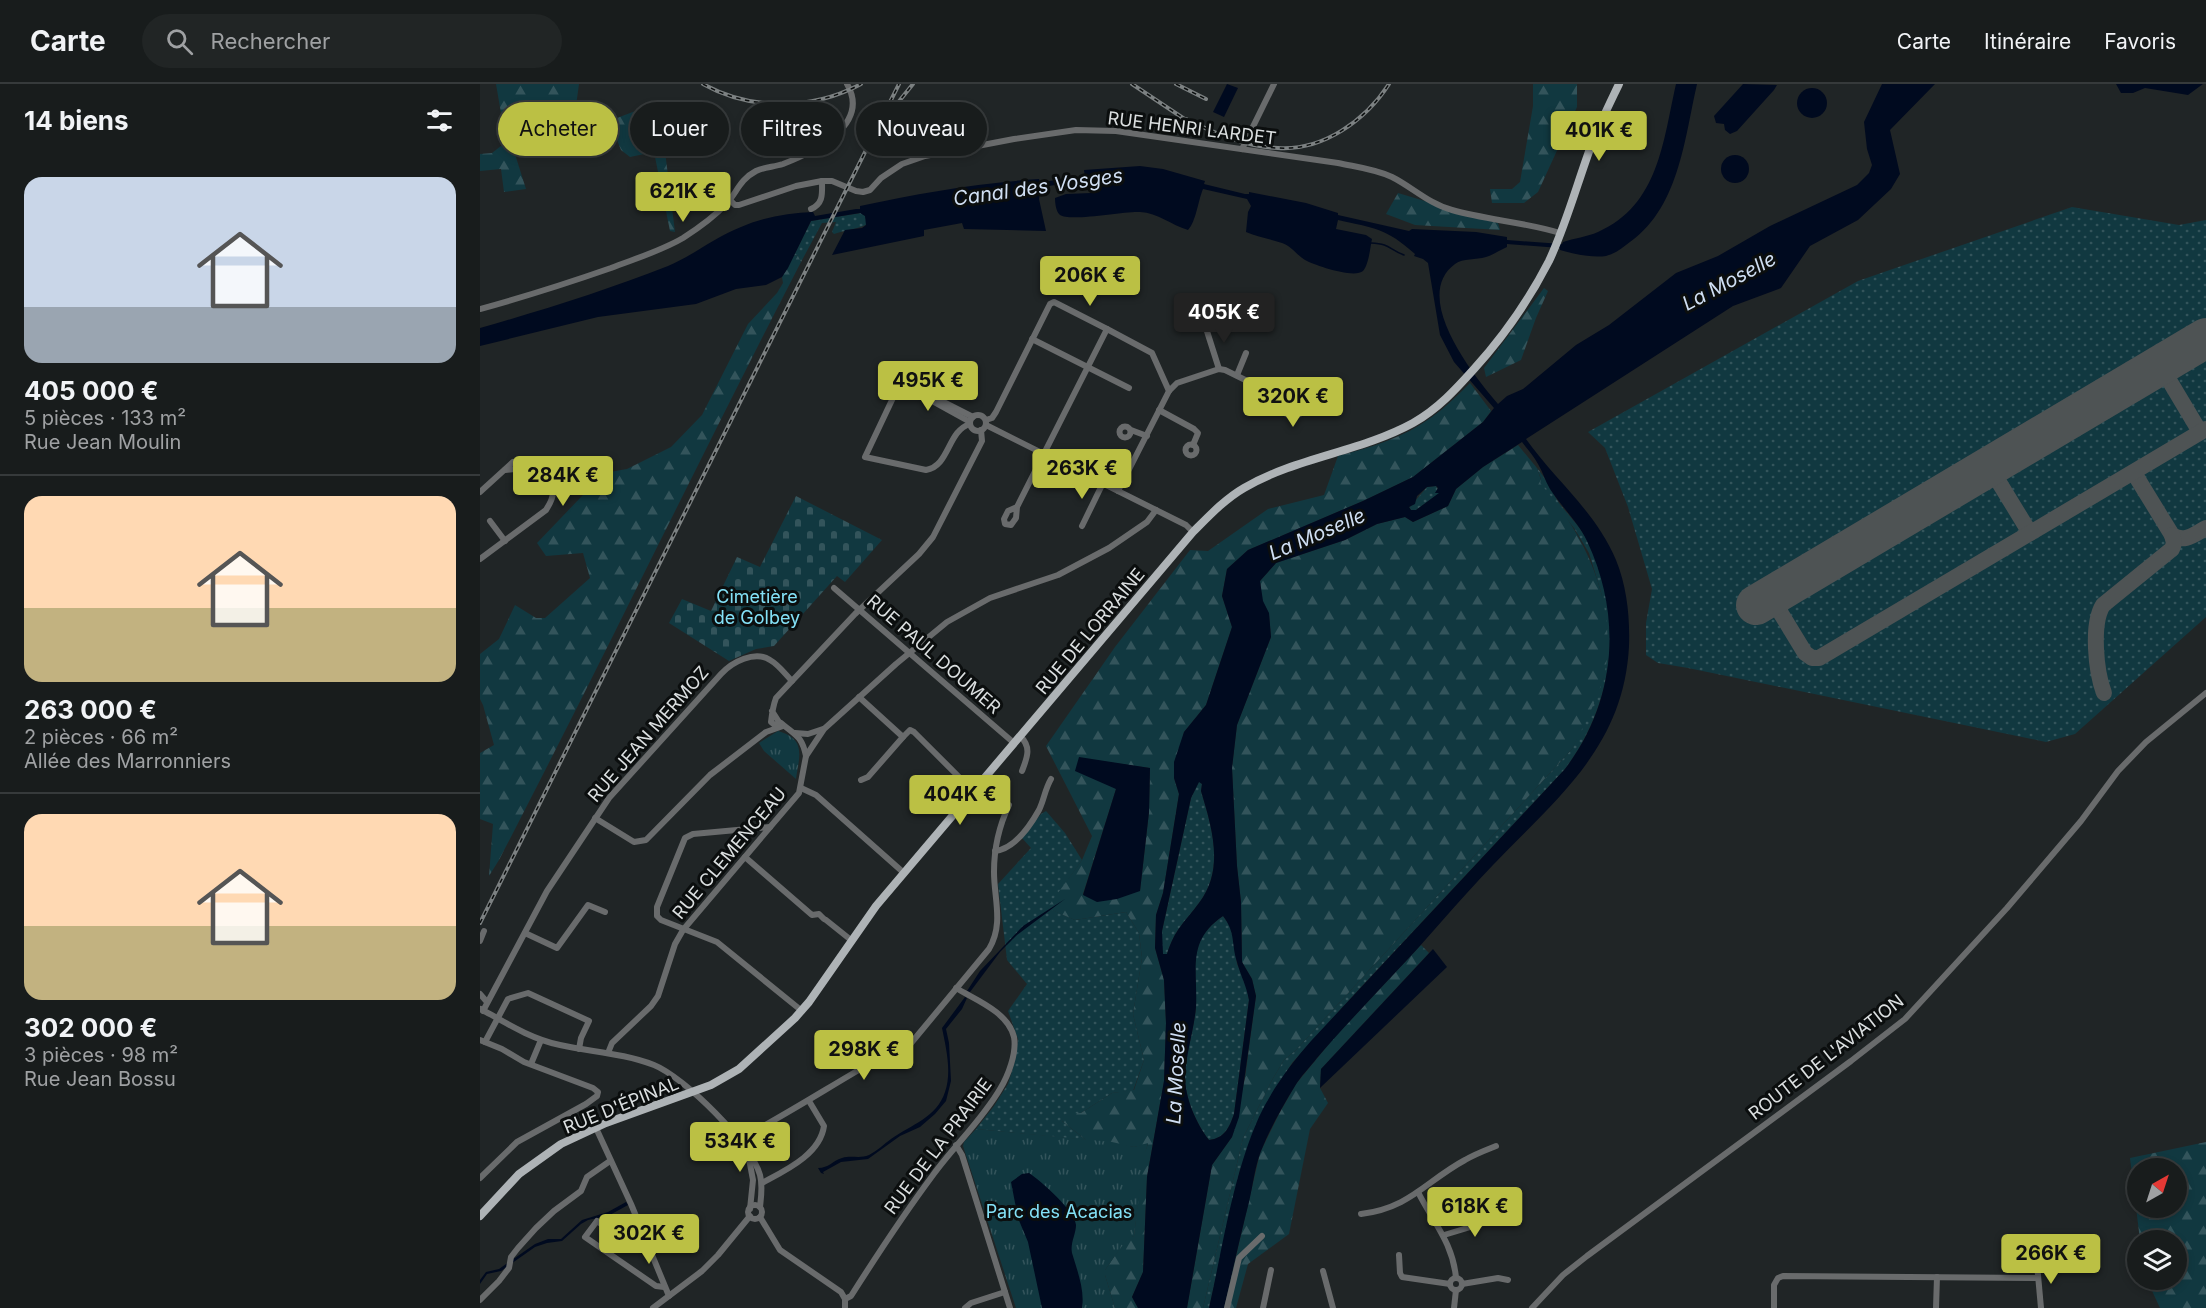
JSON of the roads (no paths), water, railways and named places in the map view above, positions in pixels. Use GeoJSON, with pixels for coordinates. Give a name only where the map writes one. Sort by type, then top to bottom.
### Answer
{"type":"FeatureCollection","features":[{"type":"Feature","properties":{"kind":"main road"},"geometry":{"type":"LineString","coordinates":[[1559,235],[1592,143],[1619,84]]}},
{"type":"Feature","properties":{"kind":"main road","name":"RUE DE LORRAINE"},"geometry":{"type":"LineString","coordinates":[[692,1093],[739,1069],[802,1011],[851,940],[904,873],[1193,532],[1222,504],[1244,488],[1291,466],[1402,428],[1426,415],[1460,386],[1481,362],[1530,296],[1559,235]]}},
{"type":"Feature","properties":{"kind":"main road","name":"RUE D'ÉPINAL"},"geometry":{"type":"LineString","coordinates":[[480,1216],[519,1174],[561,1144],[596,1128],[692,1093]]}},
{"type":"Feature","properties":{"kind":"street"},"geometry":{"type":"LineString","coordinates":[[480,309],[549,289],[682,239],[730,200],[740,183],[756,171],[783,164],[825,143],[838,133],[848,122],[853,111],[853,96],[847,84]]}},
{"type":"Feature","properties":{"kind":"street"},"geometry":{"type":"LineString","coordinates":[[1242,149],[1274,84]]}},
{"type":"Feature","properties":{"kind":"street","name":"RUE HENRI LARDET"},"geometry":{"type":"LineString","coordinates":[[822,181],[832,181],[863,192],[870,190],[881,178],[902,164],[925,156],[1076,130],[1116,131],[1338,163],[1370,170],[1391,177],[1432,202],[1451,210],[1546,229],[1559,235]]}},
{"type":"Feature","properties":{"kind":"street"},"geometry":{"type":"LineString","coordinates":[[730,200],[735,205],[739,205],[822,181],[820,201],[811,209]]}},
{"type":"Feature","properties":{"kind":"street"},"geometry":{"type":"LineString","coordinates":[[806,756],[803,741],[795,733],[777,724],[772,711],[776,698],[933,537],[982,441],[984,425],[979,415],[971,421],[958,430],[940,463],[932,469],[865,457],[902,381],[917,387],[971,421],[974,430],[984,425],[996,412],[1050,304],[1054,302],[1152,353],[1169,391]]}},
{"type":"Feature","properties":{"kind":"street"},"geometry":{"type":"LineString","coordinates":[[1205,325],[1219,369]]}},
{"type":"Feature","properties":{"kind":"street"},"geometry":{"type":"LineString","coordinates":[[1017,507],[1107,329]]}},
{"type":"Feature","properties":{"kind":"street"},"geometry":{"type":"LineString","coordinates":[[1032,339],[1129,388]]}},
{"type":"Feature","properties":{"kind":"street"},"geometry":{"type":"LineString","coordinates":[[1237,375],[1246,354]]}},
{"type":"Feature","properties":{"kind":"street"},"geometry":{"type":"LineString","coordinates":[[1118,491],[1169,391],[1177,383],[1219,369],[1237,375],[1282,398]]}},
{"type":"Feature","properties":{"kind":"street"},"geometry":{"type":"LineString","coordinates":[[1293,392],[1301,395],[1305,402],[1304,410],[1294,416],[1287,415],[1280,405],[1282,398],[1293,392]]}},
{"type":"Feature","properties":{"kind":"street"},"geometry":{"type":"LineString","coordinates":[[1159,410],[1198,433],[1193,445]]}},
{"type":"Feature","properties":{"kind":"street"},"geometry":{"type":"LineString","coordinates":[[984,425],[1186,525],[1193,532]]}},
{"type":"Feature","properties":{"kind":"street"},"geometry":{"type":"LineString","coordinates":[[1131,430],[1147,436]]}},
{"type":"Feature","properties":{"kind":"street"},"geometry":{"type":"LineString","coordinates":[[480,492],[513,462]]}},
{"type":"Feature","properties":{"kind":"street"},"geometry":{"type":"LineString","coordinates":[[480,559],[546,510],[552,502],[554,491],[551,481],[543,473],[505,470]]}},
{"type":"Feature","properties":{"kind":"street"},"geometry":{"type":"LineString","coordinates":[[1082,526],[1103,483]]}},
{"type":"Feature","properties":{"kind":"street"},"geometry":{"type":"LineString","coordinates":[[806,756],[824,729],[947,622],[976,605],[1058,575],[1109,548],[1147,522],[1156,510]]}},
{"type":"Feature","properties":{"kind":"street"},"geometry":{"type":"LineString","coordinates":[[490,521],[505,541]]}},
{"type":"Feature","properties":{"kind":"street","name":"RUE PAUL DOUMER"},"geometry":{"type":"LineString","coordinates":[[834,588],[1014,743]]}},
{"type":"Feature","properties":{"kind":"street","name":"RUE JEAN MERMOZ"},"geometry":{"type":"LineString","coordinates":[[481,1010],[547,891],[609,798],[725,669],[744,659],[763,657],[777,665],[792,681]]}},
{"type":"Feature","properties":{"kind":"street","name":"ROUTE DE L'AVIATION"},"geometry":{"type":"LineString","coordinates":[[1532,1308],[1563,1275],[1587,1256],[1851,1062],[1905,1019],[2007,908],[2081,821],[2118,771],[2146,742],[2206,693]]}},
{"type":"Feature","properties":{"kind":"street"},"geometry":{"type":"LineString","coordinates":[[859,697],[903,737]]}},
{"type":"Feature","properties":{"kind":"street"},"geometry":{"type":"LineString","coordinates":[[595,818],[634,842],[646,840],[710,775],[777,724]]}},
{"type":"Feature","properties":{"kind":"street"},"geometry":{"type":"LineString","coordinates":[[795,733],[808,734],[824,729]]}},
{"type":"Feature","properties":{"kind":"street"},"geometry":{"type":"LineString","coordinates":[[861,780],[868,777],[910,730],[974,790]]}},
{"type":"Feature","properties":{"kind":"street"},"geometry":{"type":"LineString","coordinates":[[803,741],[808,734]]}},
{"type":"Feature","properties":{"kind":"street"},"geometry":{"type":"LineString","coordinates":[[808,734],[814,743]]}},
{"type":"Feature","properties":{"kind":"street"},"geometry":{"type":"LineString","coordinates":[[1020,736],[1028,748],[1028,756],[1022,771]]}},
{"type":"Feature","properties":{"kind":"street"},"geometry":{"type":"LineString","coordinates":[[803,741],[814,743]]}},
{"type":"Feature","properties":{"kind":"street","name":"RUE CLEMENCEAU"},"geometry":{"type":"LineString","coordinates":[[608,1053],[612,1043],[651,1006],[658,996],[675,944],[683,930],[801,789],[806,756]]}},
{"type":"Feature","properties":{"kind":"street"},"geometry":{"type":"LineString","coordinates":[[995,851],[1013,844],[1038,810],[1051,779]]}},
{"type":"Feature","properties":{"kind":"street"},"geometry":{"type":"LineString","coordinates":[[801,789],[816,795],[904,873]]}},
{"type":"Feature","properties":{"kind":"street"},"geometry":{"type":"LineString","coordinates":[[740,1139],[859,1070],[907,1048],[989,949],[997,930],[995,851],[998,831],[1009,805]]}},
{"type":"Feature","properties":{"kind":"street"},"geometry":{"type":"LineString","coordinates":[[770,827],[693,834],[685,838],[657,907],[657,915],[661,920],[683,930],[717,942],[802,1011]]}},
{"type":"Feature","properties":{"kind":"street"},"geometry":{"type":"LineString","coordinates":[[745,857],[812,915],[819,914],[851,940]]}},
{"type":"Feature","properties":{"kind":"street"},"geometry":{"type":"LineString","coordinates":[[525,933],[557,948],[588,905],[605,912]]}},
{"type":"Feature","properties":{"kind":"street"},"geometry":{"type":"LineString","coordinates":[[480,941],[484,931]]}},
{"type":"Feature","properties":{"kind":"street","name":"RUE DE LA PRAIRIE"},"geometry":{"type":"LineString","coordinates":[[845,1299],[851,1296],[933,1175],[1000,1090],[1009,1069],[1014,1037],[1004,1019],[994,1010],[956,988]]}},
{"type":"Feature","properties":{"kind":"street"},"geometry":{"type":"LineString","coordinates":[[480,1178],[517,1142],[597,1096],[597,1090],[531,1064],[483,1041],[505,1005],[512,997],[528,993],[589,1021],[581,1038],[579,1049]]}},
{"type":"Feature","properties":{"kind":"street"},"geometry":{"type":"LineString","coordinates":[[480,994],[487,1002]]}},
{"type":"Feature","properties":{"kind":"street"},"geometry":{"type":"LineString","coordinates":[[481,1010],[542,1040],[654,1065],[674,1078],[740,1139],[758,1169],[762,1183],[760,1217],[780,1250],[842,1292],[845,1299],[844,1308]]}},
{"type":"Feature","properties":{"kind":"street"},"geometry":{"type":"LineString","coordinates":[[531,1064],[542,1040]]}},
{"type":"Feature","properties":{"kind":"street"},"geometry":{"type":"LineString","coordinates":[[674,1078],[678,1090],[674,1100]]}},
{"type":"Feature","properties":{"kind":"street"},"geometry":{"type":"LineString","coordinates":[[762,1183],[799,1161],[820,1139],[824,1126],[809,1101]]}},
{"type":"Feature","properties":{"kind":"street"},"geometry":{"type":"LineString","coordinates":[[596,1128],[631,1204],[669,1296]]}},
{"type":"Feature","properties":{"kind":"street"},"geometry":{"type":"LineString","coordinates":[[956,1145],[962,1155],[1010,1308]]}},
{"type":"Feature","properties":{"kind":"street"},"geometry":{"type":"LineString","coordinates":[[1361,1214],[1380,1212],[1401,1203],[1465,1160],[1496,1146]]}},
{"type":"Feature","properties":{"kind":"street"},"geometry":{"type":"LineString","coordinates":[[657,1307],[702,1271],[750,1216],[753,1180],[748,1153]]}},
{"type":"Feature","properties":{"kind":"street"},"geometry":{"type":"LineString","coordinates":[[480,1300],[509,1268],[511,1257],[536,1228],[581,1191],[587,1177],[610,1161]]}},
{"type":"Feature","properties":{"kind":"street"},"geometry":{"type":"LineString","coordinates":[[1418,1192],[1444,1235],[1456,1278],[1462,1284]]}},
{"type":"Feature","properties":{"kind":"street"},"geometry":{"type":"LineString","coordinates":[[750,1209],[754,1206],[760,1207]]}},
{"type":"Feature","properties":{"kind":"street"},"geometry":{"type":"LineString","coordinates":[[750,1216],[755,1219],[760,1217]]}},
{"type":"Feature","properties":{"kind":"street"},"geometry":{"type":"LineString","coordinates":[[1444,1235],[1487,1222],[1491,1217]]}},
{"type":"Feature","properties":{"kind":"street"},"geometry":{"type":"LineString","coordinates":[[628,1243],[597,1221],[585,1237],[656,1286],[664,1287]]}},
{"type":"Feature","properties":{"kind":"street"},"geometry":{"type":"LineString","coordinates":[[1227,1308],[1239,1258],[1262,1236]]}},
{"type":"Feature","properties":{"kind":"street"},"geometry":{"type":"LineString","coordinates":[[1398,1255],[1402,1277],[1450,1284],[1456,1290]]}},
{"type":"Feature","properties":{"kind":"street"},"geometry":{"type":"LineString","coordinates":[[2037,1264],[2041,1308]]}},
{"type":"Feature","properties":{"kind":"street"},"geometry":{"type":"LineString","coordinates":[[1263,1308],[1271,1270]]}},
{"type":"Feature","properties":{"kind":"street"},"geometry":{"type":"LineString","coordinates":[[1323,1271],[1333,1308]]}},
{"type":"Feature","properties":{"kind":"street"},"geometry":{"type":"LineString","coordinates":[[1774,1308],[1774,1285],[1778,1278],[1783,1276],[2038,1278]]}},
{"type":"Feature","properties":{"kind":"street"},"geometry":{"type":"LineString","coordinates":[[1936,1308],[1937,1277]]}},
{"type":"Feature","properties":{"kind":"street"},"geometry":{"type":"LineString","coordinates":[[1450,1284],[1456,1278]]}},
{"type":"Feature","properties":{"kind":"street"},"geometry":{"type":"LineString","coordinates":[[1462,1284],[1498,1278],[1508,1280]]}},
{"type":"Feature","properties":{"kind":"street"},"geometry":{"type":"LineString","coordinates":[[1456,1290],[1460,1289],[1462,1284]]}},
{"type":"Feature","properties":{"kind":"street"},"geometry":{"type":"LineString","coordinates":[[1454,1308],[1456,1290]]}},
{"type":"Feature","properties":{"kind":"street"},"geometry":{"type":"LineString","coordinates":[[965,1308],[971,1303],[1005,1292]]}},
{"type":"Feature","properties":{"kind":"water"},"geometry":{"type":"Polygon","coordinates":[[[1227,84],[1238,88],[1224,117],[1213,112],[1227,84]]]}},
{"type":"Feature","properties":{"kind":"water"},"geometry":{"type":"Polygon","coordinates":[[[1676,84],[1697,84],[1676,173],[1658,213],[1644,230],[1624,247],[1606,256],[1595,256],[1571,253],[1560,250],[1560,248],[1507,244],[1507,247],[1489,256],[1458,262],[1443,278],[1440,296],[1443,316],[1451,336],[1462,357],[1498,404],[1507,396],[1523,389],[1576,345],[1609,325],[1676,273],[1718,256],[1770,226],[1857,185],[1869,173],[1872,165],[1867,149],[1864,122],[1882,84],[1935,84],[1890,130],[1900,174],[1891,189],[1858,220],[1810,246],[1781,288],[1733,306],[1526,439],[1598,527],[1620,570],[1627,602],[1629,646],[1624,682],[1615,713],[1601,742],[1563,793],[1480,879],[1335,1037],[1297,1082],[1276,1118],[1259,1157],[1224,1308],[1209,1308],[1242,1163],[1259,1117],[1270,1097],[1289,1068],[1311,1041],[1565,769],[1582,743],[1595,716],[1604,687],[1609,658],[1606,599],[1587,541],[1550,489],[1536,461],[1522,442],[1483,467],[1456,489],[1448,506],[1413,522],[1405,517],[1377,524],[1345,540],[1276,563],[1260,581],[1263,601],[1269,613],[1271,637],[1237,725],[1232,768],[1241,902],[1242,962],[1252,979],[1256,996],[1239,1117],[1232,1137],[1212,1165],[1187,1308],[1138,1308],[1132,1297],[1143,1272],[1147,1177],[1164,1081],[1166,1023],[1164,980],[1155,948],[1156,915],[1163,893],[1179,794],[1174,778],[1174,762],[1184,732],[1206,705],[1232,627],[1222,596],[1227,569],[1248,550],[1413,477],[1483,422],[1494,408],[1454,362],[1440,335],[1428,263],[1414,256],[1415,254],[1405,245],[1379,230],[1338,220],[1336,229],[1366,235],[1372,239],[1368,260],[1363,271],[1358,273],[1325,268],[1305,260],[1285,244],[1246,232],[1248,212],[1251,206],[1247,199],[1203,189],[1195,217],[1188,230],[1140,212],[1085,217],[1060,215],[1055,198],[1066,194],[1091,193],[1092,184],[1086,184],[1085,181],[1041,187],[1039,199],[1046,231],[964,229],[962,223],[924,230],[924,236],[832,255],[845,230],[862,228],[866,225],[865,216],[860,213],[811,221],[782,277],[766,285],[736,289],[696,304],[598,317],[480,346],[480,328],[645,275],[678,262],[731,231],[767,218],[813,212],[815,216],[860,209],[860,206],[882,201],[972,186],[1085,177],[1084,170],[1140,166],[1163,169],[1205,181],[1204,184],[1245,194],[1249,192],[1306,203],[1338,213],[1338,215],[1409,231],[1412,229],[1476,232],[1507,237],[1507,240],[1562,244],[1598,232],[1618,220],[1634,206],[1646,188],[1662,149],[1676,84]],[[1436,486],[1427,487],[1417,496],[1415,504],[1409,507],[1411,510],[1416,510],[1439,493],[1435,493],[1438,488],[1436,486]],[[1199,782],[1191,798],[1162,931],[1163,954],[1167,954],[1177,932],[1207,890],[1212,876],[1214,848],[1201,791],[1202,784],[1199,782]],[[1223,916],[1203,936],[1196,957],[1196,1007],[1185,1076],[1192,1110],[1209,1140],[1226,1132],[1234,1114],[1249,1000],[1235,955],[1232,933],[1227,922],[1223,916]]]}},
{"type":"Feature","properties":{"kind":"water"},"geometry":{"type":"Polygon","coordinates":[[[1743,84],[1777,85],[1737,131],[1730,134],[1725,130],[1724,124],[1716,123],[1714,116],[1743,84]]]}},
{"type":"Feature","properties":{"kind":"water"},"geometry":{"type":"Polygon","coordinates":[[[2116,84],[2203,84],[2188,95],[2145,88],[2133,93],[2121,93],[2116,84]]]}},
{"type":"Feature","properties":{"kind":"water"},"geometry":{"type":"Polygon","coordinates":[[[1812,88],[1823,92],[1827,103],[1823,114],[1812,118],[1801,114],[1797,103],[1801,92],[1812,88]]]}},
{"type":"Feature","properties":{"kind":"water"},"geometry":{"type":"Polygon","coordinates":[[[1735,155],[1745,159],[1749,169],[1745,179],[1735,183],[1725,179],[1721,169],[1725,159],[1735,155]]]}},
{"type":"Feature","properties":{"kind":"water"},"geometry":{"type":"Polygon","coordinates":[[[1079,757],[1150,768],[1149,812],[1140,891],[1117,899],[1097,902],[1083,895],[1116,789],[1075,771],[1079,757]]]}},
{"type":"Feature","properties":{"kind":"water"},"geometry":{"type":"Polygon","coordinates":[[[1065,899],[1017,935],[1000,952],[970,992],[967,991],[980,971],[1023,926],[1065,899]]]}},
{"type":"Feature","properties":{"kind":"water"},"geometry":{"type":"Polygon","coordinates":[[[1433,949],[1447,967],[1320,1088],[1321,1069],[1433,949]]]}},
{"type":"Feature","properties":{"kind":"water"},"geometry":{"type":"Polygon","coordinates":[[[965,997],[967,998],[962,1009],[946,1029],[951,1081],[946,1101],[920,1127],[900,1136],[868,1159],[841,1162],[823,1172],[824,1174],[821,1173],[818,1168],[825,1167],[839,1159],[866,1156],[872,1153],[936,1108],[945,1092],[948,1076],[948,1060],[942,1028],[965,997]]]}},
{"type":"Feature","properties":{"kind":"water"},"geometry":{"type":"Polygon","coordinates":[[[1029,1173],[1057,1197],[1074,1219],[1076,1228],[1072,1253],[1081,1287],[1082,1308],[1042,1308],[1028,1242],[1018,1218],[1011,1182],[1022,1174],[1029,1173]]]}},
{"type":"Feature","properties":{"kind":"water"},"geometry":{"type":"Polygon","coordinates":[[[626,1202],[628,1205],[608,1216],[588,1220],[581,1224],[562,1241],[535,1247],[501,1271],[487,1274],[480,1284],[486,1272],[499,1269],[535,1244],[548,1239],[561,1239],[582,1220],[608,1212],[626,1202]]]}},
{"type":"Feature","properties":{"kind":"waterway"},"geometry":{"type":"LineString","coordinates":[[1371,243],[1386,246],[1404,255]]}},
{"type":"Feature","properties":{"kind":"railway"},"geometry":{"type":"LineString","coordinates":[[703,84],[741,99],[782,104],[823,99],[861,84]]}},
{"type":"Feature","properties":{"kind":"railway"},"geometry":{"type":"LineString","coordinates":[[480,923],[899,84]]}},
{"type":"Feature","properties":{"kind":"railway"},"geometry":{"type":"LineString","coordinates":[[898,102],[913,84]]}},
{"type":"Feature","properties":{"kind":"railway"},"geometry":{"type":"LineString","coordinates":[[1132,84],[1192,124]]}},
{"type":"Feature","properties":{"kind":"railway"},"geometry":{"type":"LineString","coordinates":[[1176,84],[1206,99]]}},
{"type":"Feature","properties":{"kind":"railway"},"geometry":{"type":"LineString","coordinates":[[1186,119],[1242,142],[1266,147],[1295,148],[1327,139],[1342,131],[1368,110],[1389,84]]}},
{"type":"Feature","properties":{"kind":"water label","name":"Canal des Vosges"},"geometry":{"type":"Point","coordinates":[1038,187]}},
{"type":"Feature","properties":{"kind":"water label","name":"La Moselle"},"geometry":{"type":"Point","coordinates":[1729,281]}},
{"type":"Feature","properties":{"kind":"water label","name":"La Moselle"},"geometry":{"type":"Point","coordinates":[1317,534]}},
{"type":"Feature","properties":{"kind":"water label","name":"La Moselle"},"geometry":{"type":"Point","coordinates":[1176,1073]}},
{"type":"Feature","properties":{"kind":"park label","name":"Cimetière de Golbey"},"geometry":{"type":"Point","coordinates":[757,606]}},
{"type":"Feature","properties":{"kind":"park label","name":"Parc des Acacias"},"geometry":{"type":"Point","coordinates":[1059,1211]}}]}
